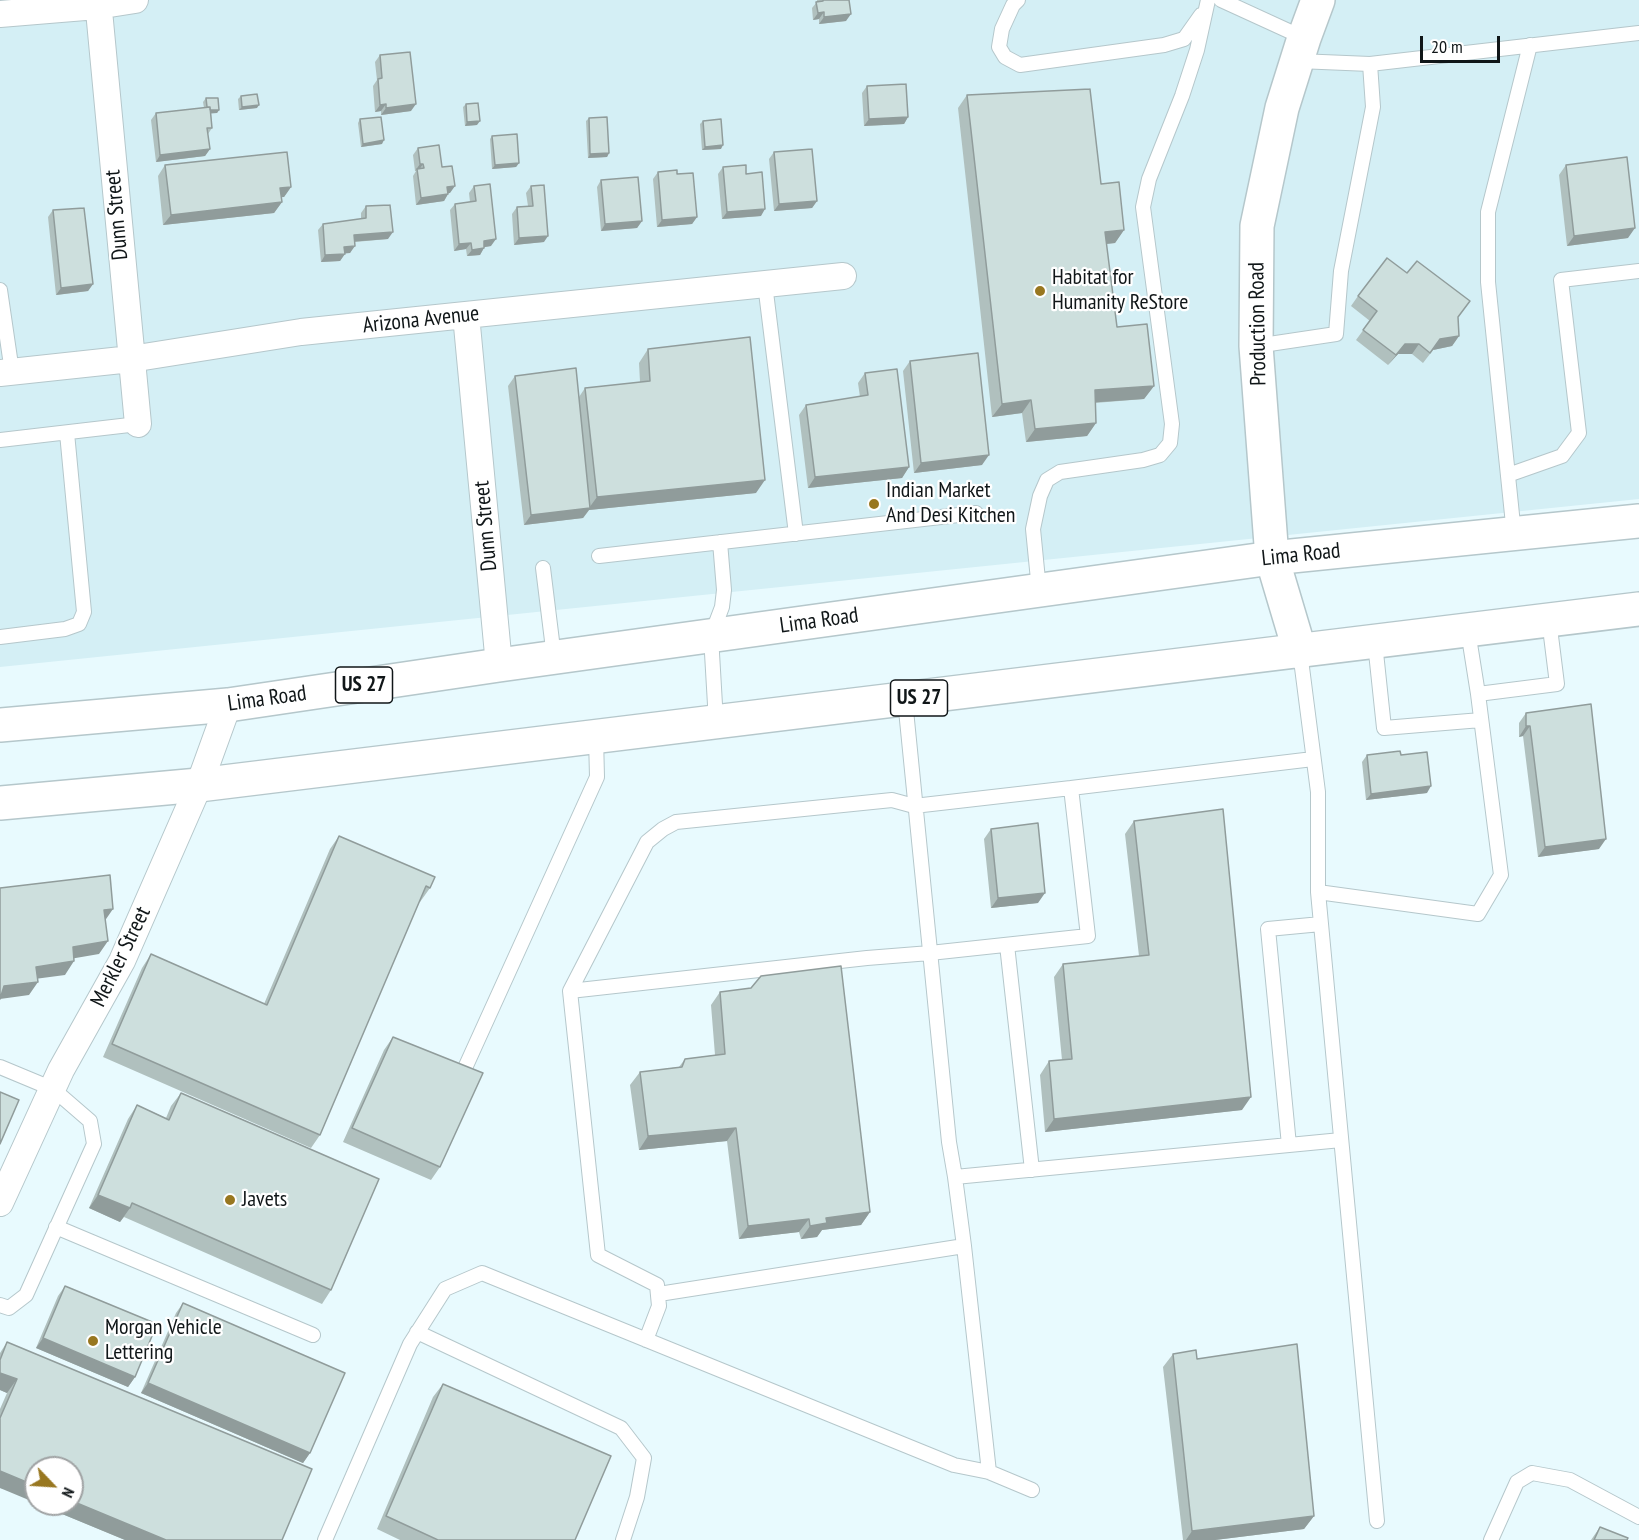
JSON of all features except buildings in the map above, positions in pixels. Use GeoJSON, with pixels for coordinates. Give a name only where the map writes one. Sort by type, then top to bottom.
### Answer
{"type":"FeatureCollection","features":[{"type":"Feature","properties":{"kind":"main road","name":"Production Road"},"geometry":{"type":"LineString","coordinates":[[1300,652],[1272,558],[1256,346],[1257,226],[1282,108],[1318,0]]}},
{"type":"Feature","properties":{"kind":"main road","name":"Lima Road"},"geometry":{"type":"LineString","coordinates":[[0,725],[228,705],[554,657],[1272,558],[1639,521]]}},
{"type":"Feature","properties":{"kind":"main road","name":"US 27"},"geometry":{"type":"LineString","coordinates":[[0,802],[198,785],[1639,609]]}},
{"type":"Feature","properties":{"kind":"street"},"geometry":{"type":"LineString","coordinates":[[0,14],[135,0]]}},
{"type":"Feature","properties":{"kind":"street","name":"Dunn Street"},"geometry":{"type":"LineString","coordinates":[[97,3],[138,424]]}},
{"type":"Feature","properties":{"kind":"street","name":"Arizona Avenue"},"geometry":{"type":"LineString","coordinates":[[6,373],[131,359],[301,332],[843,276]]}},
{"type":"Feature","properties":{"kind":"street","name":"Dunn Street"},"geometry":{"type":"LineString","coordinates":[[466,315],[499,665]]}},
{"type":"Feature","properties":{"kind":"street","name":"Merkler Street"},"geometry":{"type":"LineString","coordinates":[[0,1203],[52,1089],[122,961],[198,785],[228,705]]}},
{"type":"Feature","properties":{"kind":"lane"},"geometry":{"type":"LineString","coordinates":[[1018,0],[1013,5],[1002,29],[999,47],[1005,57],[1020,65],[1164,45],[1184,39],[1199,20],[1208,0]]}},
{"type":"Feature","properties":{"kind":"lane"},"geometry":{"type":"LineString","coordinates":[[1039,590],[1033,529],[1040,496],[1047,480],[1060,472],[1143,460],[1160,455],[1170,443],[1172,424],[1143,207],[1149,179],[1194,59],[1208,0]]}},
{"type":"Feature","properties":{"kind":"lane"},"geometry":{"type":"LineString","coordinates":[[1221,0],[1300,49],[1370,64],[1639,33]]}},
{"type":"Feature","properties":{"kind":"lane"},"geometry":{"type":"LineString","coordinates":[[1514,534],[1488,282],[1488,212],[1530,45]]}},
{"type":"Feature","properties":{"kind":"lane"},"geometry":{"type":"LineString","coordinates":[[1256,346],[1336,334],[1341,272],[1373,107],[1370,64]]}},
{"type":"Feature","properties":{"kind":"lane"},"geometry":{"type":"LineString","coordinates":[[1508,475],[1562,456],[1579,433],[1561,280],[1639,271]]}},
{"type":"Feature","properties":{"kind":"lane"},"geometry":{"type":"LineString","coordinates":[[765,284],[796,534]]}},
{"type":"Feature","properties":{"kind":"lane"},"geometry":{"type":"LineString","coordinates":[[0,290],[6,373]]}},
{"type":"Feature","properties":{"kind":"lane"},"geometry":{"type":"LineString","coordinates":[[0,440],[138,424]]}},
{"type":"Feature","properties":{"kind":"lane"},"geometry":{"type":"LineString","coordinates":[[0,637],[65,629],[79,624],[84,612],[67,433]]}},
{"type":"Feature","properties":{"kind":"lane"},"geometry":{"type":"LineString","coordinates":[[598,556],[976,513]]}},
{"type":"Feature","properties":{"kind":"lane"},"geometry":{"type":"LineString","coordinates":[[716,722],[711,636],[722,606],[724,590],[720,542]]}},
{"type":"Feature","properties":{"kind":"lane"},"geometry":{"type":"LineString","coordinates":[[543,568],[554,657]]}},
{"type":"Feature","properties":{"kind":"lane"},"geometry":{"type":"LineString","coordinates":[[1478,694],[1557,684],[1549,621]]}},
{"type":"Feature","properties":{"kind":"lane"},"geometry":{"type":"LineString","coordinates":[[1318,892],[1478,914],[1501,875],[1468,631]]}},
{"type":"Feature","properties":{"kind":"lane"},"geometry":{"type":"LineString","coordinates":[[1375,643],[1384,728],[1481,720]]}},
{"type":"Feature","properties":{"kind":"lane"},"geometry":{"type":"LineString","coordinates":[[1300,652],[1318,792],[1318,892],[1377,1521]]}},
{"type":"Feature","properties":{"kind":"lane"},"geometry":{"type":"LineString","coordinates":[[905,700],[949,1142],[956,1178],[989,1472]]}},
{"type":"Feature","properties":{"kind":"lane"},"geometry":{"type":"LineString","coordinates":[[465,1068],[597,777],[596,737]]}},
{"type":"Feature","properties":{"kind":"lane"},"geometry":{"type":"LineString","coordinates":[[646,1340],[659,1306],[657,1285],[598,1255],[570,991],[647,842],[676,822],[892,800],[914,806],[1314,759]]}},
{"type":"Feature","properties":{"kind":"lane"},"geometry":{"type":"LineString","coordinates":[[570,991],[1088,936],[1071,788]]}},
{"type":"Feature","properties":{"kind":"lane"},"geometry":{"type":"LineString","coordinates":[[1289,1145],[1268,929],[1321,924]]}},
{"type":"Feature","properties":{"kind":"lane"},"geometry":{"type":"LineString","coordinates":[[1007,945],[1032,1170]]}},
{"type":"Feature","properties":{"kind":"lane"},"geometry":{"type":"LineString","coordinates":[[0,1067],[52,1089],[90,1121],[94,1144],[26,1295],[9,1308],[0,1305]]}},
{"type":"Feature","properties":{"kind":"lane"},"geometry":{"type":"LineString","coordinates":[[956,1178],[1341,1140]]}},
{"type":"Feature","properties":{"kind":"lane"},"geometry":{"type":"LineString","coordinates":[[56,1227],[313,1335]]}},
{"type":"Feature","properties":{"kind":"lane"},"geometry":{"type":"LineString","coordinates":[[659,1294],[964,1246]]}},
{"type":"Feature","properties":{"kind":"lane"},"geometry":{"type":"LineString","coordinates":[[325,1540],[417,1332],[445,1289],[482,1273],[954,1465],[989,1472],[1032,1490]]}},
{"type":"Feature","properties":{"kind":"lane"},"geometry":{"type":"LineString","coordinates":[[417,1332],[621,1428],[644,1458],[637,1497],[623,1540]]}},
{"type":"Feature","properties":{"kind":"lane"},"geometry":{"type":"LineString","coordinates":[[1491,1540],[1517,1482],[1532,1473],[1570,1480],[1639,1517]]}},
{"type":"Feature","properties":{"kind":"shaded area"},"geometry":{"type":"Polygon","coordinates":[[[0,0],[1639,0],[1639,499],[0,667],[0,0]]]}},
{"type":"Feature","properties":{"kind":"place","name":"Habitat for Humanity ReStore"},"geometry":{"type":"Point","coordinates":[1040,291]}},
{"type":"Feature","properties":{"kind":"place","name":"Indian Market And Desi Kitchen"},"geometry":{"type":"Point","coordinates":[874,504]}},
{"type":"Feature","properties":{"kind":"place","name":"Javets"},"geometry":{"type":"Point","coordinates":[230,1200]}},
{"type":"Feature","properties":{"kind":"place","name":"Morgan Vehicle Lettering"},"geometry":{"type":"Point","coordinates":[93,1341]}}]}
